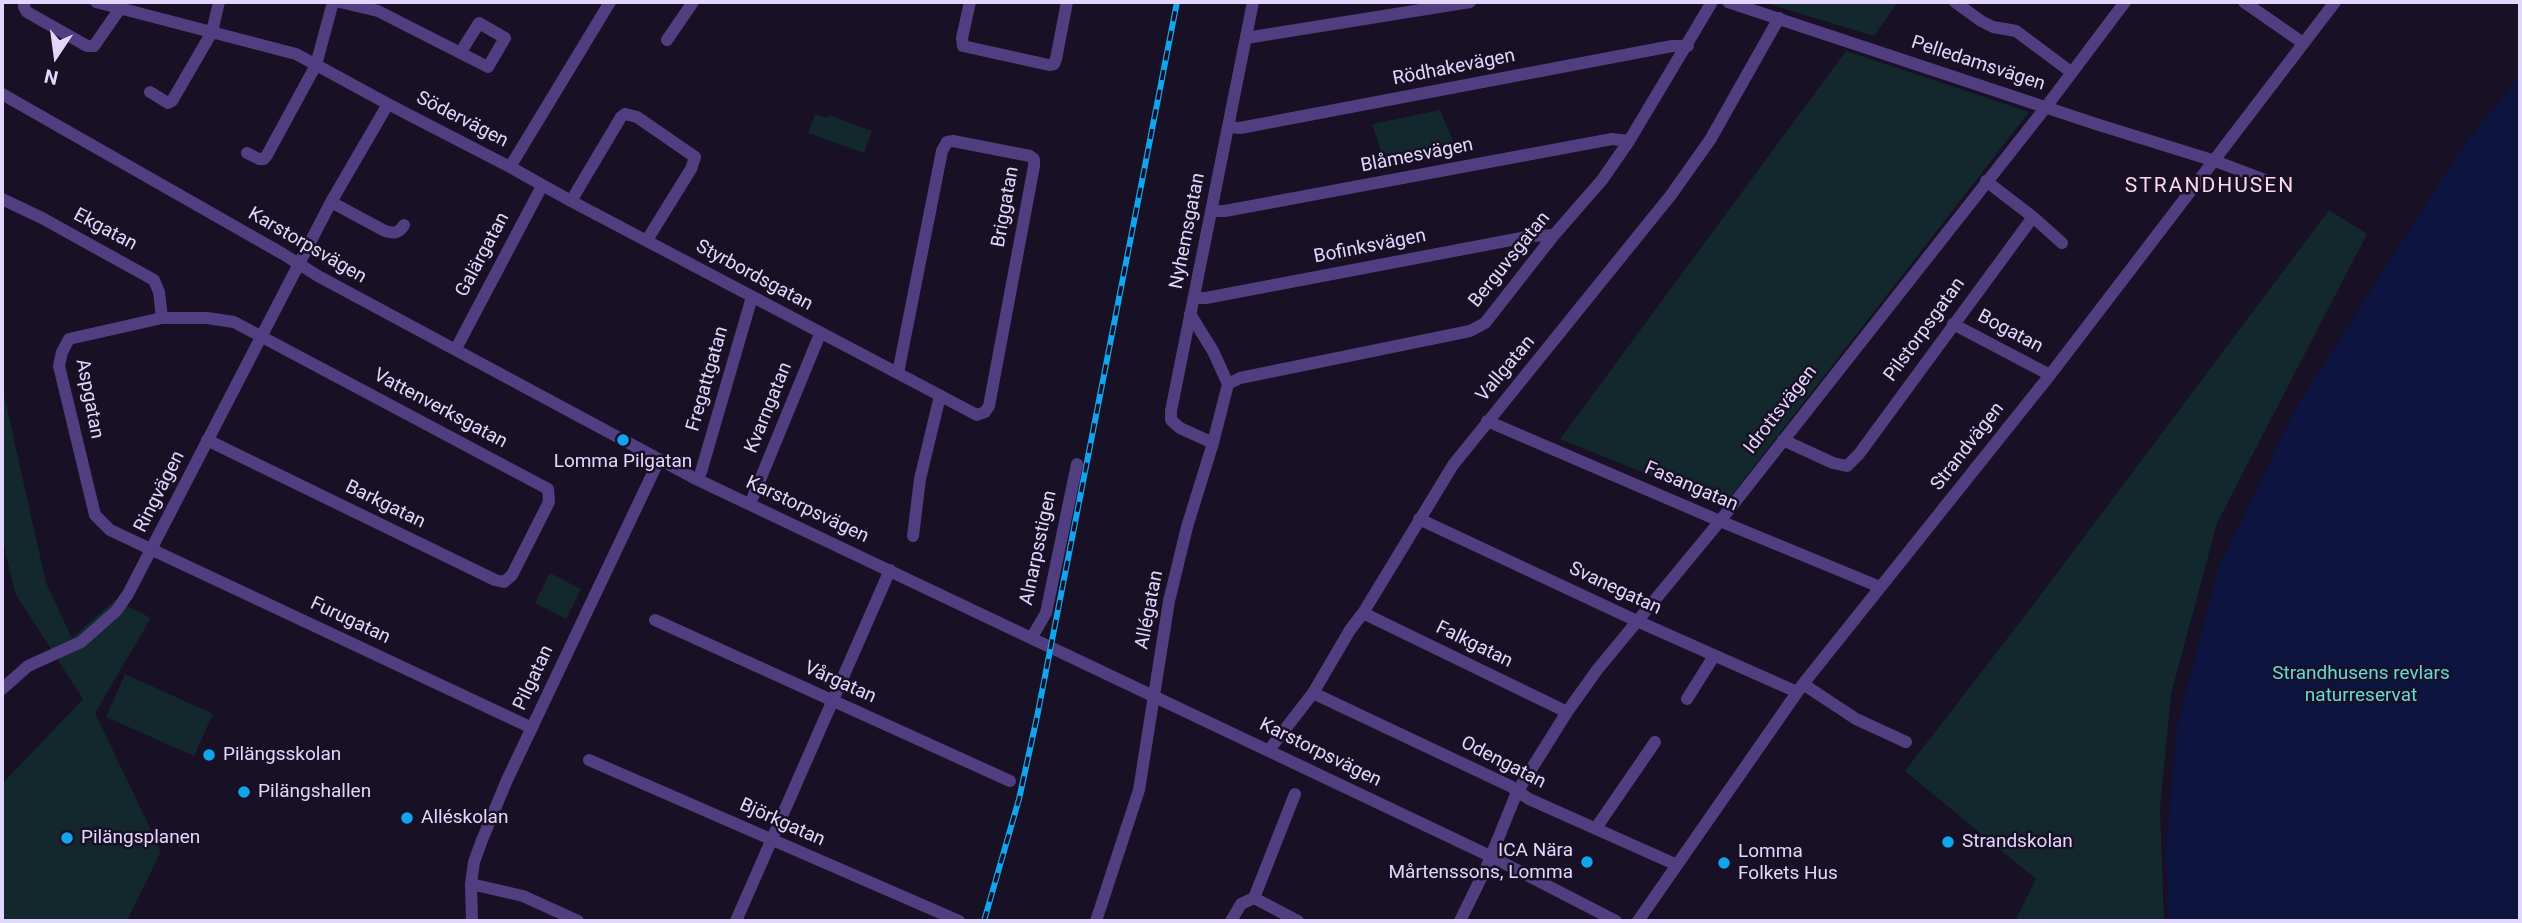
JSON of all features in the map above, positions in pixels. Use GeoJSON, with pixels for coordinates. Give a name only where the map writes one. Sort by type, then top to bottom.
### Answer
{"type":"FeatureCollection","features":[{"type":"Feature","properties":{"kind":"street"},"geometry":{"type":"LineString","coordinates":[[24,2],[23,7],[27,12],[87,46],[94,46],[98,42],[121,5]]}},
{"type":"Feature","properties":{"kind":"street"},"geometry":{"type":"LineString","coordinates":[[96,2],[121,5],[296,54],[388,104]]}},
{"type":"Feature","properties":{"kind":"street"},"geometry":{"type":"LineString","coordinates":[[150,93],[168,103],[172,101],[212,32],[219,2]]}},
{"type":"Feature","properties":{"kind":"street"},"geometry":{"type":"LineString","coordinates":[[247,153],[264,159],[316,65],[333,2]]}},
{"type":"Feature","properties":{"kind":"street"},"geometry":{"type":"LineString","coordinates":[[340,2],[378,11],[460,53]]}},
{"type":"Feature","properties":{"kind":"street","name":"Södervägen"},"geometry":{"type":"LineString","coordinates":[[299,264],[331,202],[388,104],[510,167],[610,2]]}},
{"type":"Feature","properties":{"kind":"street"},"geometry":{"type":"LineString","coordinates":[[667,40],[693,2]]}},
{"type":"Feature","properties":{"kind":"street"},"geometry":{"type":"LineString","coordinates":[[970,2],[962,38],[963,46],[1049,65],[1054,64],[1056,59],[1067,2]]}},
{"type":"Feature","properties":{"kind":"street","name":"Nyhemsgatan"},"geometry":{"type":"LineString","coordinates":[[1213,443],[1180,428],[1171,420],[1171,411],[1253,2]]}},
{"type":"Feature","properties":{"kind":"street"},"geometry":{"type":"LineString","coordinates":[[1246,38],[1470,2]]}},
{"type":"Feature","properties":{"kind":"street","name":"Berguvsgatan"},"geometry":{"type":"LineString","coordinates":[[1228,384],[1240,378],[1470,331],[1485,323],[1554,235],[1602,180],[1688,46],[1712,2]]}},
{"type":"Feature","properties":{"kind":"street","name":"Pelledamsvägen"},"geometry":{"type":"LineString","coordinates":[[1728,2],[2215,161],[2268,181]]}},
{"type":"Feature","properties":{"kind":"street"},"geometry":{"type":"LineString","coordinates":[[1955,2],[1993,27],[2016,32],[2071,72]]}},
{"type":"Feature","properties":{"kind":"street","name":"Idrottsvägen"},"geometry":{"type":"LineString","coordinates":[[1460,921],[1517,792],[1597,670],[1720,522],[2046,107],[2125,2]]}},
{"type":"Feature","properties":{"kind":"street"},"geometry":{"type":"LineString","coordinates":[[2244,2],[2303,43]]}},
{"type":"Feature","properties":{"kind":"street","name":"Strandvägen"},"geometry":{"type":"LineString","coordinates":[[1638,921],[1800,688],[2050,375],[2336,2]]}},
{"type":"Feature","properties":{"kind":"street","name":"Vallgatan"},"geometry":{"type":"LineString","coordinates":[[1269,750],[1313,693],[1453,465],[1671,195],[1710,140],[1779,18]]}},
{"type":"Feature","properties":{"kind":"street","name":"Rödhakevägen"},"geometry":{"type":"LineString","coordinates":[[1228,127],[1240,128],[1672,46],[1688,46]]}},
{"type":"Feature","properties":{"kind":"street","name":"Karstorpsvägen"},"geometry":{"type":"LineString","coordinates":[[2,94],[299,264],[659,460],[771,516],[1032,637],[1490,856],[1616,921]]}},
{"type":"Feature","properties":{"kind":"street"},"geometry":{"type":"LineString","coordinates":[[571,201],[621,117],[625,114],[638,117],[695,157],[691,169],[647,240]]}},
{"type":"Feature","properties":{"kind":"street","name":"Blåmesvägen"},"geometry":{"type":"LineString","coordinates":[[1211,211],[1225,211],[1612,139],[1629,141]]}},
{"type":"Feature","properties":{"kind":"street","name":"Briggatan"},"geometry":{"type":"LineString","coordinates":[[898,373],[942,151],[947,142],[1030,156],[1034,159],[1032,180],[989,406],[981,414]]}},
{"type":"Feature","properties":{"kind":"street","name":"Styrbordsgatan"},"geometry":{"type":"LineString","coordinates":[[510,167],[820,334],[973,414],[981,414]]}},
{"type":"Feature","properties":{"kind":"street"},"geometry":{"type":"LineString","coordinates":[[1986,181],[2034,217],[2062,243]]}},
{"type":"Feature","properties":{"kind":"street","name":"Galärgatan"},"geometry":{"type":"LineString","coordinates":[[459,343],[542,186]]}},
{"type":"Feature","properties":{"kind":"street","name":"Ekgatan"},"geometry":{"type":"LineString","coordinates":[[2,199],[154,280],[159,292],[162,318]]}},
{"type":"Feature","properties":{"kind":"street"},"geometry":{"type":"LineString","coordinates":[[331,202],[385,231],[394,233],[404,225]]}},
{"type":"Feature","properties":{"kind":"street","name":"Pilstorpsgatan"},"geometry":{"type":"LineString","coordinates":[[1783,440],[1833,463],[1847,466],[1859,454],[2034,217]]}},
{"type":"Feature","properties":{"kind":"street","name":"Bofinksvägen"},"geometry":{"type":"LineString","coordinates":[[1194,298],[1532,236],[1554,235]]}},
{"type":"Feature","properties":{"kind":"street","name":"Ringvägen"},"geometry":{"type":"LineString","coordinates":[[2,689],[28,666],[81,642],[104,624],[128,594],[299,264]]}},
{"type":"Feature","properties":{"kind":"street","name":"Fregattgatan"},"geometry":{"type":"LineString","coordinates":[[701,472],[752,297]]}},
{"type":"Feature","properties":{"kind":"street"},"geometry":{"type":"LineString","coordinates":[[1190,314],[1213,351],[1228,384]]}},
{"type":"Feature","properties":{"kind":"street","name":"Aspgatan"},"geometry":{"type":"LineString","coordinates":[[152,549],[110,530],[95,515],[60,366],[62,352],[69,339],[162,318],[234,321],[262,336]]}},
{"type":"Feature","properties":{"kind":"street","name":"Bogatan"},"geometry":{"type":"LineString","coordinates":[[1953,324],[2050,375]]}},
{"type":"Feature","properties":{"kind":"street","name":"Kvarngatan"},"geometry":{"type":"LineString","coordinates":[[753,497],[820,334]]}},
{"type":"Feature","properties":{"kind":"street","name":"Vattenverksgatan"},"geometry":{"type":"LineString","coordinates":[[262,336],[548,489],[549,502],[528,543]]}},
{"type":"Feature","properties":{"kind":"street","name":"Allégatan"},"geometry":{"type":"LineString","coordinates":[[1096,921],[1139,790],[1169,601],[1228,384]]}},
{"type":"Feature","properties":{"kind":"street"},"geometry":{"type":"LineString","coordinates":[[913,536],[920,479],[940,396]]}},
{"type":"Feature","properties":{"kind":"street","name":"Fasangatan"},"geometry":{"type":"LineString","coordinates":[[1488,421],[1720,522],[1880,587]]}},
{"type":"Feature","properties":{"kind":"street","name":"Barkgatan"},"geometry":{"type":"LineString","coordinates":[[208,440],[495,580],[505,582],[512,575],[528,543]]}},
{"type":"Feature","properties":{"kind":"street","name":"Pilgatan"},"geometry":{"type":"LineString","coordinates":[[472,921],[471,884],[474,862],[482,840],[659,460]]}},
{"type":"Feature","properties":{"kind":"street","name":"Alnarpsstigen"},"geometry":{"type":"LineString","coordinates":[[1032,637],[1046,613],[1077,464]]}},
{"type":"Feature","properties":{"kind":"street","name":"Svanegatan"},"geometry":{"type":"LineString","coordinates":[[1419,519],[1714,656],[1800,688],[1856,719],[1906,742]]}},
{"type":"Feature","properties":{"kind":"street","name":"Furugatan"},"geometry":{"type":"LineString","coordinates":[[152,549],[532,728]]}},
{"type":"Feature","properties":{"kind":"street"},"geometry":{"type":"LineString","coordinates":[[736,921],[890,570]]}},
{"type":"Feature","properties":{"kind":"street","name":"Falkgatan"},"geometry":{"type":"LineString","coordinates":[[1363,613],[1567,712]]}},
{"type":"Feature","properties":{"kind":"street","name":"Vårgatan"},"geometry":{"type":"LineString","coordinates":[[655,620],[1010,781]]}},
{"type":"Feature","properties":{"kind":"street"},"geometry":{"type":"LineString","coordinates":[[1688,699],[1714,656]]}},
{"type":"Feature","properties":{"kind":"street","name":"Odengatan"},"geometry":{"type":"LineString","coordinates":[[1313,693],[1510,786],[1517,792],[1677,865]]}},
{"type":"Feature","properties":{"kind":"street"},"geometry":{"type":"LineString","coordinates":[[1595,828],[1655,743]]}},
{"type":"Feature","properties":{"kind":"street","name":"Björkgatan"},"geometry":{"type":"LineString","coordinates":[[589,760],[959,921]]}},
{"type":"Feature","properties":{"kind":"street"},"geometry":{"type":"LineString","coordinates":[[1231,921],[1241,904],[1254,898],[1295,794]]}},
{"type":"Feature","properties":{"kind":"street"},"geometry":{"type":"LineString","coordinates":[[471,884],[523,896],[578,921]]}},
{"type":"Feature","properties":{"kind":"street"},"geometry":{"type":"LineString","coordinates":[[1254,898],[1298,921]]}},
{"type":"Feature","properties":{"kind":"green space"},"geometry":{"type":"Polygon","coordinates":[[[1763,2],[1898,2],[1874,36],[1763,2]]]}},
{"type":"Feature","properties":{"kind":"green space"},"geometry":{"type":"Polygon","coordinates":[[[1846,51],[2029,112],[1724,505],[1560,439],[1846,51]]]}},
{"type":"Feature","properties":{"kind":"green space"},"geometry":{"type":"Polygon","coordinates":[[[1440,110],[1458,152],[1386,165],[1372,124],[1440,110]]]}},
{"type":"Feature","properties":{"kind":"green space"},"geometry":{"type":"Polygon","coordinates":[[[815,114],[828,118],[829,115],[872,131],[864,153],[808,133],[815,114]]]}},
{"type":"Feature","properties":{"kind":"green space"},"geometry":{"type":"Polygon","coordinates":[[[2329,210],[2367,234],[2217,523],[2171,694],[2160,808],[2164,921],[2015,921],[2036,879],[1905,771],[2329,210]]]}},
{"type":"Feature","properties":{"kind":"green space"},"geometry":{"type":"Polygon","coordinates":[[[2,386],[46,583],[72,638],[115,600],[151,618],[95,713],[161,851],[127,921],[2,921],[2,784],[83,699],[15,593],[2,537],[2,386]]]}},
{"type":"Feature","properties":{"kind":"green space"},"geometry":{"type":"Polygon","coordinates":[[[550,573],[581,589],[566,619],[535,603],[550,573]]]}},
{"type":"Feature","properties":{"kind":"green space"},"geometry":{"type":"Polygon","coordinates":[[[125,674],[213,714],[194,756],[106,717],[125,674]]]}},
{"type":"Feature","properties":{"kind":"shaded area","name":"Strandhusens revlars naturreservat"},"geometry":{"type":"Polygon","coordinates":[[[2520,75],[2520,921],[2169,921],[2166,851],[2177,727],[2219,566],[2295,409],[2463,146],[2520,75]]]}},
{"type":"Feature","properties":{"kind":"railway"},"geometry":{"type":"LineString","coordinates":[[984,921],[1019,799],[1037,717],[1177,2]]}},
{"type":"Feature","properties":{"kind":"place","name":"Lomma Pilgatan"},"geometry":{"type":"Point","coordinates":[623,440]}},
{"type":"Feature","properties":{"kind":"place","name":"Pilängsskolan"},"geometry":{"type":"Point","coordinates":[209,755]}},
{"type":"Feature","properties":{"kind":"place","name":"Pilängshallen"},"geometry":{"type":"Point","coordinates":[244,792]}},
{"type":"Feature","properties":{"kind":"place","name":"Alléskolan"},"geometry":{"type":"Point","coordinates":[407,818]}},
{"type":"Feature","properties":{"kind":"place","name":"Pilängsplanen"},"geometry":{"type":"Point","coordinates":[67,838]}},
{"type":"Feature","properties":{"kind":"place","name":"Strandskolan"},"geometry":{"type":"Point","coordinates":[1948,842]}},
{"type":"Feature","properties":{"kind":"place","name":"ICA Nära Mårtenssons, Lomma"},"geometry":{"type":"Point","coordinates":[1587,862]}},
{"type":"Feature","properties":{"kind":"place","name":"Lomma Folkets Hus"},"geometry":{"type":"Point","coordinates":[1724,863]}},
{"type":"Feature","properties":{"kind":"district","name":"STRANDHUSEN"},"geometry":{"type":"Point","coordinates":[2210,187]}}]}
